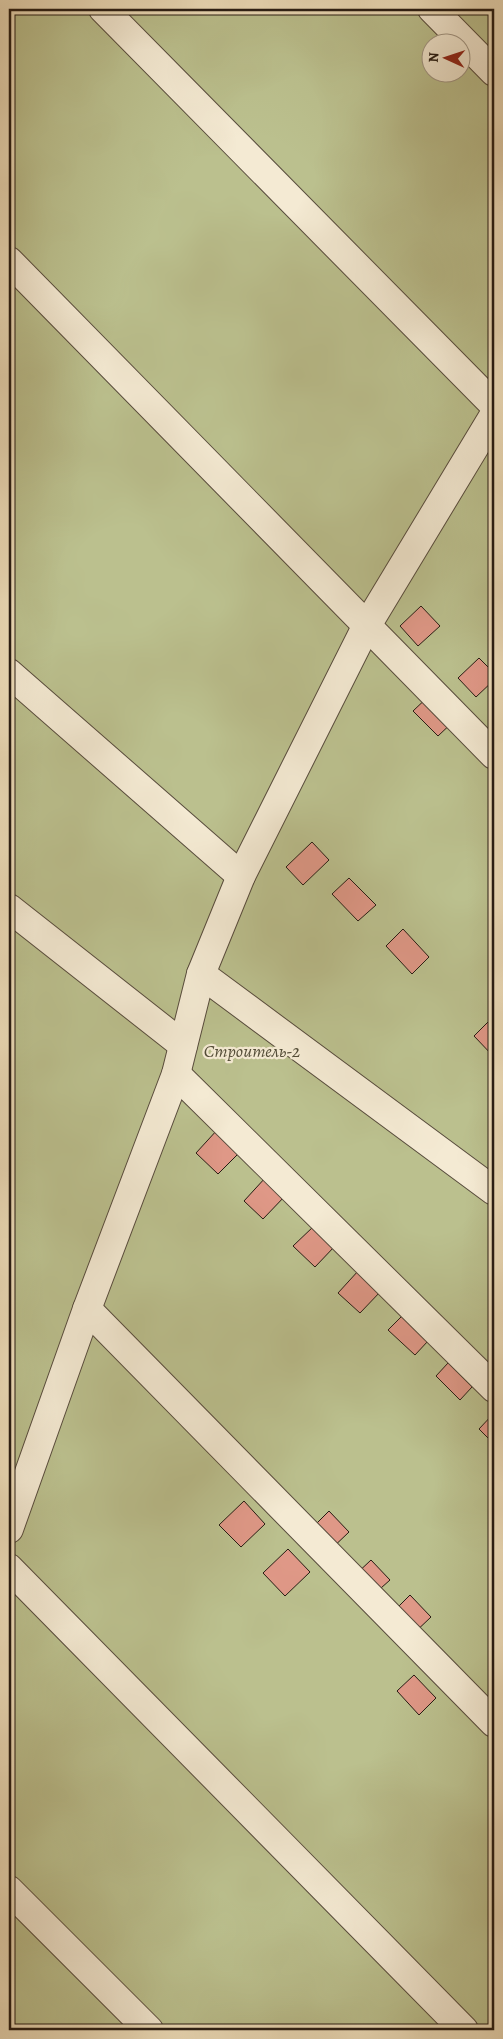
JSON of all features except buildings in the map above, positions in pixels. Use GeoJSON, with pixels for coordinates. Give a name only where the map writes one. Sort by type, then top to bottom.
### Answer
{"type":"FeatureCollection","features":[{"type":"Feature","properties":{"kind":"lane"},"geometry":{"type":"LineString","coordinates":[[103,9],[494,405]]}},
{"type":"Feature","properties":{"kind":"lane"},"geometry":{"type":"LineString","coordinates":[[432,9],[494,72]]}},
{"type":"Feature","properties":{"kind":"lane"},"geometry":{"type":"LineString","coordinates":[[9,261],[366,627],[494,755]]}},
{"type":"Feature","properties":{"kind":"lane"},"geometry":{"type":"LineString","coordinates":[[9,1528],[87,1309],[176,1074],[201,974],[241,876],[366,627],[494,415]]}},
{"type":"Feature","properties":{"kind":"lane"},"geometry":{"type":"LineString","coordinates":[[9,673],[241,876]]}},
{"type":"Feature","properties":{"kind":"lane"},"geometry":{"type":"LineString","coordinates":[[9,908],[184,1045]]}},
{"type":"Feature","properties":{"kind":"lane"},"geometry":{"type":"LineString","coordinates":[[201,974],[494,1191]]}},
{"type":"Feature","properties":{"kind":"lane"},"geometry":{"type":"LineString","coordinates":[[176,1074],[494,1388]]}},
{"type":"Feature","properties":{"kind":"lane"},"geometry":{"type":"LineString","coordinates":[[87,1309],[494,1724]]}},
{"type":"Feature","properties":{"kind":"lane"},"geometry":{"type":"LineString","coordinates":[[9,1568],[464,2030]]}},
{"type":"Feature","properties":{"kind":"lane"},"geometry":{"type":"LineString","coordinates":[[9,1890],[150,2030]]}},
{"type":"Feature","properties":{"kind":"green space","name":"Строитель-2"},"geometry":{"type":"Polygon","coordinates":[[[9,9],[494,9],[494,2030],[9,2030],[9,9]]]}}]}
